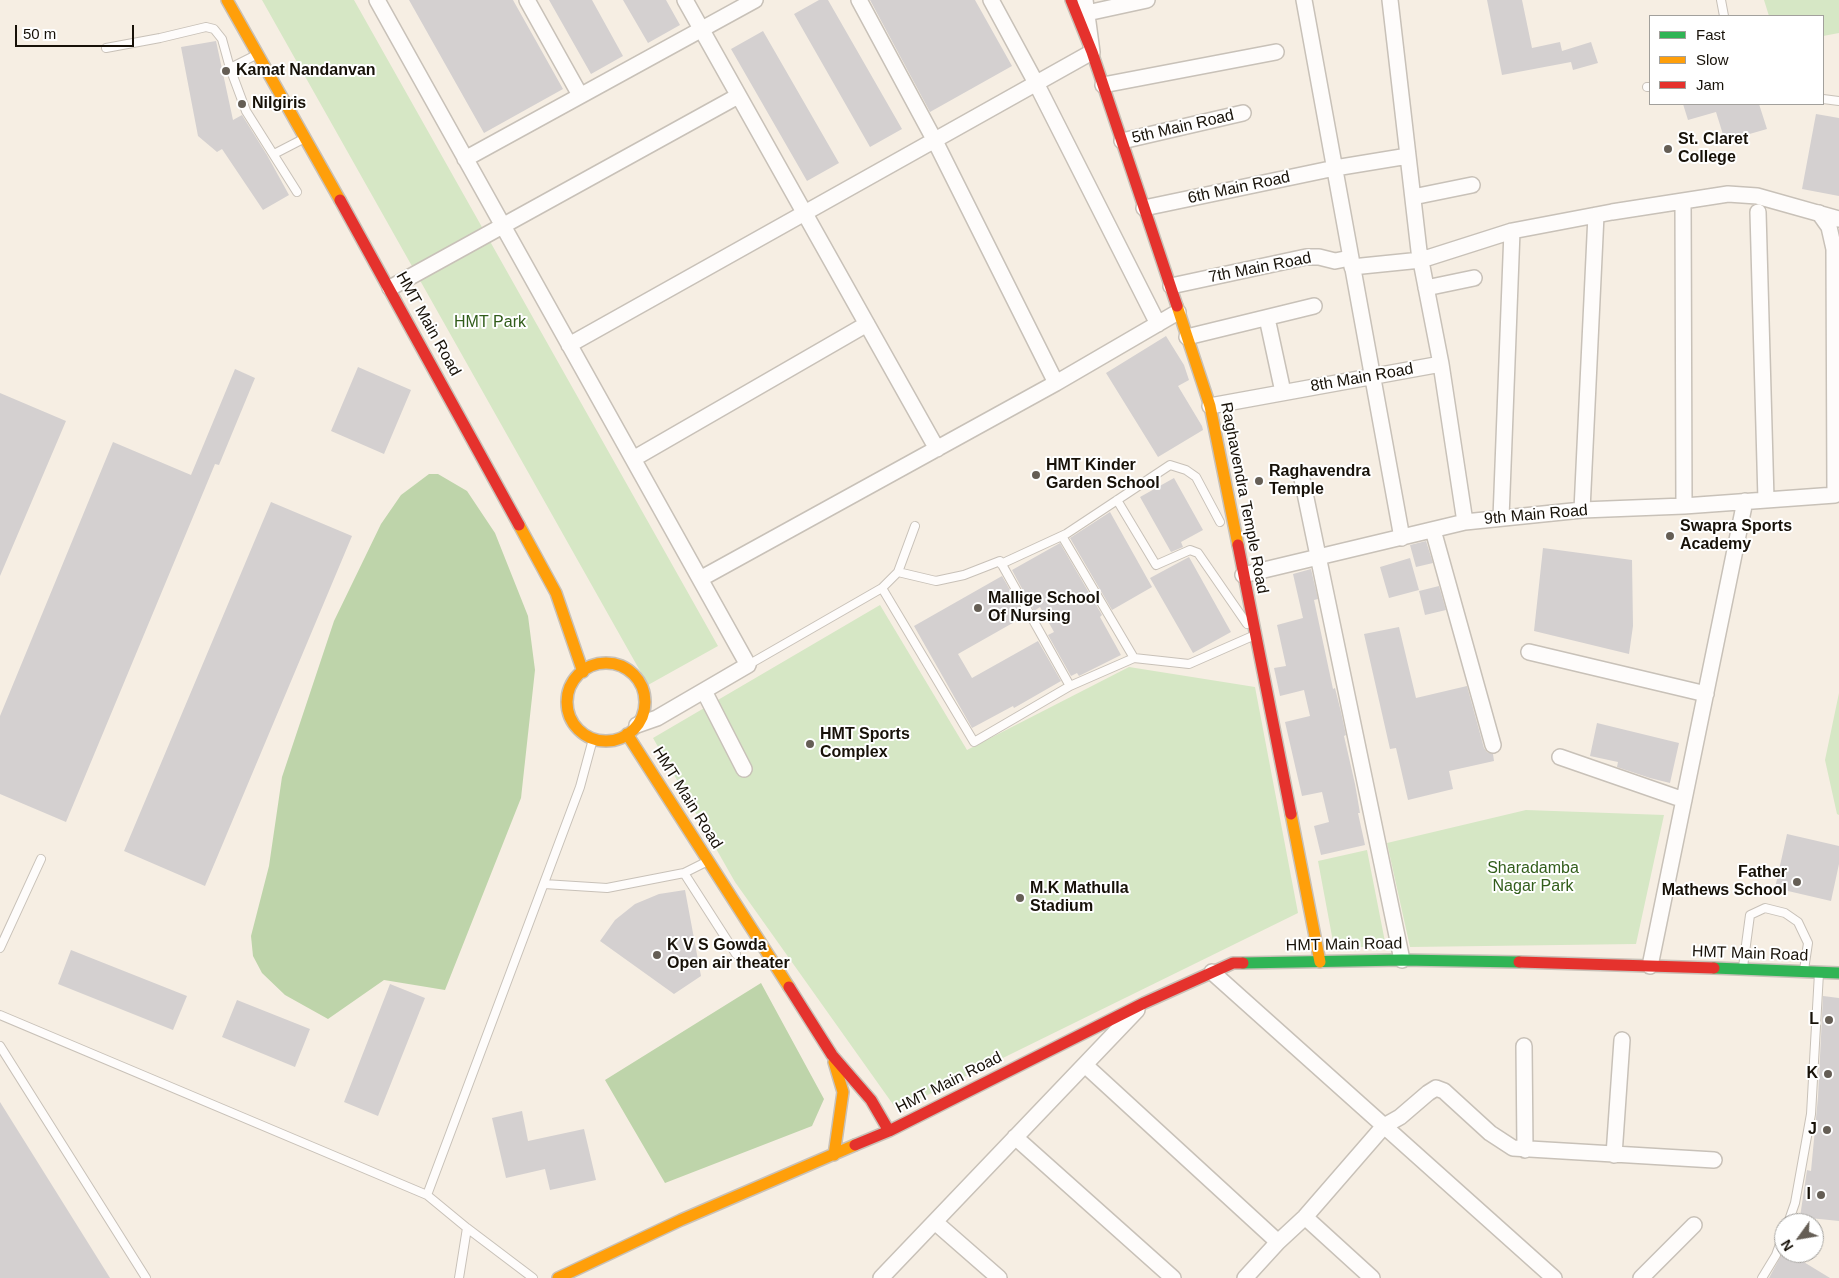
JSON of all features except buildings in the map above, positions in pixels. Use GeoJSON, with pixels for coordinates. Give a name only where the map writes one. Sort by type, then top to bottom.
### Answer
{"type":"FeatureCollection","features":[{"type":"Feature","properties":{"kind":"street","name":"HMT Main Road"},"geometry":{"type":"LineString","coordinates":[[227,0],[390,288],[556,593],[583,672]]}},
{"type":"Feature","properties":{"kind":"street"},"geometry":{"type":"LineString","coordinates":[[377,0],[748,665],[620,738],[607,740],[593,738],[576,726],[569,715],[567,701],[569,688],[576,676],[594,665],[610,662],[623,666],[634,674],[642,685],[645,699],[643,713],[632,730]]}},
{"type":"Feature","properties":{"kind":"street"},"geometry":{"type":"LineString","coordinates":[[527,0],[580,95]]}},
{"type":"Feature","properties":{"kind":"street"},"geometry":{"type":"LineString","coordinates":[[685,0],[937,449]]}},
{"type":"Feature","properties":{"kind":"street"},"geometry":{"type":"LineString","coordinates":[[465,159],[755,0]]}},
{"type":"Feature","properties":{"kind":"street"},"geometry":{"type":"LineString","coordinates":[[859,0],[934,141],[1056,383]]}},
{"type":"Feature","properties":{"kind":"street"},"geometry":{"type":"LineString","coordinates":[[991,0],[1036,83],[1158,324]]}},
{"type":"Feature","properties":{"kind":"street","name":"Raghavendra Temple Road"},"geometry":{"type":"LineString","coordinates":[[1071,0],[1092,52],[1210,406],[1320,962]]}},
{"type":"Feature","properties":{"kind":"street"},"geometry":{"type":"LineString","coordinates":[[569,345],[1092,52],[1086,6],[1147,0]]}},
{"type":"Feature","properties":{"kind":"street"},"geometry":{"type":"LineString","coordinates":[[1304,0],[1402,538]]}},
{"type":"Feature","properties":{"kind":"street"},"geometry":{"type":"LineString","coordinates":[[1390,0],[1421,260],[1441,364],[1465,522]]}},
{"type":"Feature","properties":{"kind":"street"},"geometry":{"type":"LineString","coordinates":[[1103,85],[1276,52]]}},
{"type":"Feature","properties":{"kind":"street"},"geometry":{"type":"LineString","coordinates":[[390,288],[738,96]]}},
{"type":"Feature","properties":{"kind":"street","name":"5th Main Road"},"geometry":{"type":"LineString","coordinates":[[1122,141],[1243,113]]}},
{"type":"Feature","properties":{"kind":"street","name":"6th Main Road"},"geometry":{"type":"LineString","coordinates":[[1144,208],[1334,168],[1408,156]]}},
{"type":"Feature","properties":{"kind":"street"},"geometry":{"type":"LineString","coordinates":[[1413,197],[1472,185]]}},
{"type":"Feature","properties":{"kind":"street","name":"7th Main Road"},"geometry":{"type":"LineString","coordinates":[[1171,286],[1306,257],[1351,262],[1421,260],[1512,231],[1596,215],[1728,194],[1757,196],[1839,218]]}},
{"type":"Feature","properties":{"kind":"street"},"geometry":{"type":"LineString","coordinates":[[1683,201],[1684,506]]}},
{"type":"Feature","properties":{"kind":"street"},"geometry":{"type":"LineString","coordinates":[[1758,212],[1766,500]]}},
{"type":"Feature","properties":{"kind":"street"},"geometry":{"type":"LineString","coordinates":[[1819,213],[1829,227],[1834,248],[1836,312]]}},
{"type":"Feature","properties":{"kind":"street"},"geometry":{"type":"LineString","coordinates":[[1582,510],[1596,215]]}},
{"type":"Feature","properties":{"kind":"street"},"geometry":{"type":"LineString","coordinates":[[1502,518],[1512,231]]}},
{"type":"Feature","properties":{"kind":"street"},"geometry":{"type":"LineString","coordinates":[[1426,288],[1474,278]]}},
{"type":"Feature","properties":{"kind":"street"},"geometry":{"type":"LineString","coordinates":[[1187,337],[1314,306]]}},
{"type":"Feature","properties":{"kind":"street"},"geometry":{"type":"LineString","coordinates":[[700,579],[1056,383],[1178,312]]}},
{"type":"Feature","properties":{"kind":"street","name":"9th Main Road"},"geometry":{"type":"LineString","coordinates":[[1243,576],[1318,556],[1465,522],[1582,510],[1684,506],[1835,495],[1836,312]]}},
{"type":"Feature","properties":{"kind":"street"},"geometry":{"type":"LineString","coordinates":[[1267,318],[1284,392]]}},
{"type":"Feature","properties":{"kind":"street"},"geometry":{"type":"LineString","coordinates":[[633,459],[867,324]]}},
{"type":"Feature","properties":{"kind":"street","name":"8th Main Road"},"geometry":{"type":"LineString","coordinates":[[1210,406],[1441,364]]}},
{"type":"Feature","properties":{"kind":"street"},"geometry":{"type":"LineString","coordinates":[[1301,474],[1402,960]]}},
{"type":"Feature","properties":{"kind":"street"},"geometry":{"type":"LineString","coordinates":[[1650,966],[1745,501]]}},
{"type":"Feature","properties":{"kind":"street"},"geometry":{"type":"LineString","coordinates":[[1433,530],[1493,745]]}},
{"type":"Feature","properties":{"kind":"street"},"geometry":{"type":"LineString","coordinates":[[1529,652],[1706,694]]}},
{"type":"Feature","properties":{"kind":"street"},"geometry":{"type":"LineString","coordinates":[[704,691],[744,769]]}},
{"type":"Feature","properties":{"kind":"street","name":"HMT Main Road"},"geometry":{"type":"LineString","coordinates":[[632,730],[708,861],[832,1055],[871,1100],[889,1131]]}},
{"type":"Feature","properties":{"kind":"street"},"geometry":{"type":"LineString","coordinates":[[1560,757],[1684,800]]}},
{"type":"Feature","properties":{"kind":"street","name":"HMT Main Road"},"geometry":{"type":"LineString","coordinates":[[558,1278],[681,1220],[889,1131],[1144,1002],[1233,963],[1402,960],[1555,962],[1839,974]]}},
{"type":"Feature","properties":{"kind":"street"},"geometry":{"type":"LineString","coordinates":[[1212,972],[1554,1278]]}},
{"type":"Feature","properties":{"kind":"street"},"geometry":{"type":"LineString","coordinates":[[881,1278],[1144,1002]]}},
{"type":"Feature","properties":{"kind":"street"},"geometry":{"type":"LineString","coordinates":[[1614,1155],[1622,1040]]}},
{"type":"Feature","properties":{"kind":"street"},"geometry":{"type":"LineString","coordinates":[[1524,1046],[1525,1150]]}},
{"type":"Feature","properties":{"kind":"street","name":"HMT Main Road"},"geometry":{"type":"LineString","coordinates":[[832,1055],[843,1092],[834,1155]]}},
{"type":"Feature","properties":{"kind":"street"},"geometry":{"type":"LineString","coordinates":[[1085,1065],[1278,1242]]}},
{"type":"Feature","properties":{"kind":"street"},"geometry":{"type":"LineString","coordinates":[[1245,1278],[1278,1242],[1305,1217],[1384,1126],[1400,1117],[1436,1088],[1444,1091],[1490,1133],[1513,1148],[1714,1160]]}},
{"type":"Feature","properties":{"kind":"street"},"geometry":{"type":"LineString","coordinates":[[1015,1138],[1173,1278]]}},
{"type":"Feature","properties":{"kind":"street"},"geometry":{"type":"LineString","coordinates":[[1305,1217],[1372,1278]]}},
{"type":"Feature","properties":{"kind":"street"},"geometry":{"type":"LineString","coordinates":[[935,1222],[999,1278]]}},
{"type":"Feature","properties":{"kind":"street"},"geometry":{"type":"LineString","coordinates":[[1641,1278],[1694,1225]]}},
{"type":"Feature","properties":{"kind":"lane"},"geometry":{"type":"LineString","coordinates":[[1721,0],[1724,15]]}},
{"type":"Feature","properties":{"kind":"lane"},"geometry":{"type":"LineString","coordinates":[[106,48],[206,28],[214,29],[222,39],[230,68],[246,111],[297,192]]}},
{"type":"Feature","properties":{"kind":"lane"},"geometry":{"type":"LineString","coordinates":[[230,68],[258,54]]}},
{"type":"Feature","properties":{"kind":"lane"},"geometry":{"type":"LineString","coordinates":[[1824,98],[1839,101]]}},
{"type":"Feature","properties":{"kind":"lane"},"geometry":{"type":"LineString","coordinates":[[274,154],[305,138]]}},
{"type":"Feature","properties":{"kind":"lane"},"geometry":{"type":"LineString","coordinates":[[1001,564],[1062,536],[1170,465],[1186,470],[1196,477],[1220,522]]}},
{"type":"Feature","properties":{"kind":"lane"},"geometry":{"type":"LineString","coordinates":[[882,588],[974,742],[1070,686],[1134,658],[1189,664],[1255,635],[1198,553],[1190,550],[1156,565],[1117,500]]}},
{"type":"Feature","properties":{"kind":"lane"},"geometry":{"type":"LineString","coordinates":[[748,665],[882,588],[898,572],[915,526]]}},
{"type":"Feature","properties":{"kind":"lane"},"geometry":{"type":"LineString","coordinates":[[1062,536],[1134,658]]}},
{"type":"Feature","properties":{"kind":"lane"},"geometry":{"type":"LineString","coordinates":[[898,572],[936,581],[964,574],[1000,561],[1070,686]]}},
{"type":"Feature","properties":{"kind":"lane"},"geometry":{"type":"LineString","coordinates":[[427,1195],[580,788],[593,738]]}},
{"type":"Feature","properties":{"kind":"lane"},"geometry":{"type":"LineString","coordinates":[[0,948],[41,859]]}},
{"type":"Feature","properties":{"kind":"lane"},"geometry":{"type":"LineString","coordinates":[[544,884],[607,888],[684,873],[708,861]]}},
{"type":"Feature","properties":{"kind":"lane"},"geometry":{"type":"LineString","coordinates":[[684,873],[736,954]]}},
{"type":"Feature","properties":{"kind":"lane"},"geometry":{"type":"LineString","coordinates":[[1743,970],[1750,915],[1765,908],[1785,913],[1798,922],[1808,943],[1804,972]]}},
{"type":"Feature","properties":{"kind":"lane"},"geometry":{"type":"LineString","coordinates":[[1791,1213],[1811,1114],[1819,973]]}},
{"type":"Feature","properties":{"kind":"lane"},"geometry":{"type":"LineString","coordinates":[[0,1015],[427,1195],[533,1278]]}},
{"type":"Feature","properties":{"kind":"lane"},"geometry":{"type":"LineString","coordinates":[[0,1046],[146,1278]]}},
{"type":"Feature","properties":{"kind":"lane"},"geometry":{"type":"LineString","coordinates":[[459,1278],[467,1228]]}},
{"type":"Feature","properties":{"kind":"lane"},"geometry":{"type":"LineString","coordinates":[[1762,1278],[1774,1258]]}},
{"type":"Feature","properties":{"kind":"green space","name":"HMT Park"},"geometry":{"type":"Polygon","coordinates":[[[262,0],[354,0],[718,646],[648,685],[262,0]]]}},
{"type":"Feature","properties":{"kind":"green space"},"geometry":{"type":"Polygon","coordinates":[[[1764,0],[1839,0],[1839,33],[1824,36],[1824,15],[1769,15],[1764,0]]]}},
{"type":"Feature","properties":{"kind":"green space"},"geometry":{"type":"Polygon","coordinates":[[[429,474],[438,474],[467,491],[495,533],[528,616],[535,670],[521,798],[445,990],[384,980],[328,1019],[285,995],[262,973],[253,956],[251,936],[269,866],[282,777],[334,621],[381,524],[401,495],[429,474]]]}},
{"type":"Feature","properties":{"kind":"green space","name":"M.K Mathulla Stadium"},"geometry":{"type":"Polygon","coordinates":[[[880,605],[967,750],[1129,667],[1255,687],[1298,913],[897,1110],[735,882],[653,738],[880,605]]]}},
{"type":"Feature","properties":{"kind":"green space"},"geometry":{"type":"Polygon","coordinates":[[[1839,693],[1839,815],[1837,814],[1825,760],[1839,693]]]}},
{"type":"Feature","properties":{"kind":"green space","name":"Sharadamba Nagar Park"},"geometry":{"type":"Polygon","coordinates":[[[1526,810],[1664,815],[1636,944],[1410,947],[1387,843],[1526,810]]]}},
{"type":"Feature","properties":{"kind":"green space"},"geometry":{"type":"Polygon","coordinates":[[[1367,850],[1386,947],[1334,947],[1318,861],[1367,850]]]}},
{"type":"Feature","properties":{"kind":"green space"},"geometry":{"type":"Polygon","coordinates":[[[761,983],[824,1099],[812,1126],[665,1183],[605,1080],[761,983]]]}},
{"type":"Feature","properties":{"kind":"traffic: fast"},"geometry":{"type":"LineString","coordinates":[[1243,963],[1402,960],[1519,962]]}},
{"type":"Feature","properties":{"kind":"traffic: fast"},"geometry":{"type":"LineString","coordinates":[[1714,968],[1839,973]]}},
{"type":"Feature","properties":{"kind":"traffic: slow"},"geometry":{"type":"LineString","coordinates":[[227,0],[340,200]]}},
{"type":"Feature","properties":{"kind":"traffic: slow"},"geometry":{"type":"LineString","coordinates":[[1177,306],[1210,406],[1238,545]]}},
{"type":"Feature","properties":{"kind":"traffic: slow"},"geometry":{"type":"LineString","coordinates":[[519,525],[556,593],[583,672]]}},
{"type":"Feature","properties":{"kind":"traffic: slow"},"geometry":{"type":"LineString","coordinates":[[606,663],[621,666],[633,675],[642,687],[645,702],[642,717],[633,729],[621,738],[606,741],[591,738],[579,729],[570,717],[567,702],[570,687],[579,675],[591,666],[606,663]]}},
{"type":"Feature","properties":{"kind":"traffic: slow"},"geometry":{"type":"LineString","coordinates":[[627,734],[789,987]]}},
{"type":"Feature","properties":{"kind":"traffic: slow"},"geometry":{"type":"LineString","coordinates":[[1291,814],[1320,962]]}},
{"type":"Feature","properties":{"kind":"traffic: slow"},"geometry":{"type":"LineString","coordinates":[[834,1062],[843,1092],[834,1155]]}},
{"type":"Feature","properties":{"kind":"traffic: slow"},"geometry":{"type":"LineString","coordinates":[[558,1278],[681,1220],[855,1145]]}},
{"type":"Feature","properties":{"kind":"traffic: jam"},"geometry":{"type":"LineString","coordinates":[[1071,0],[1092,52],[1177,306]]}},
{"type":"Feature","properties":{"kind":"traffic: jam"},"geometry":{"type":"LineString","coordinates":[[340,200],[519,525]]}},
{"type":"Feature","properties":{"kind":"traffic: jam"},"geometry":{"type":"LineString","coordinates":[[1238,545],[1291,814]]}},
{"type":"Feature","properties":{"kind":"traffic: jam"},"geometry":{"type":"LineString","coordinates":[[1519,962],[1714,968]]}},
{"type":"Feature","properties":{"kind":"traffic: jam"},"geometry":{"type":"LineString","coordinates":[[855,1145],[889,1131],[1144,1003],[1233,963],[1243,963]]}},
{"type":"Feature","properties":{"kind":"traffic: jam"},"geometry":{"type":"LineString","coordinates":[[789,987],[832,1055],[871,1100],[889,1131]]}},
{"type":"Feature","properties":{"kind":"place","name":"Kamat Nandanvan"},"geometry":{"type":"Point","coordinates":[226,71]}},
{"type":"Feature","properties":{"kind":"place","name":"Nilgiris"},"geometry":{"type":"Point","coordinates":[242,104]}},
{"type":"Feature","properties":{"kind":"place","name":"St. Claret College"},"geometry":{"type":"Point","coordinates":[1668,149]}},
{"type":"Feature","properties":{"kind":"place","name":"HMT Kinder Garden School"},"geometry":{"type":"Point","coordinates":[1036,475]}},
{"type":"Feature","properties":{"kind":"place","name":"Raghavendra Temple"},"geometry":{"type":"Point","coordinates":[1259,481]}},
{"type":"Feature","properties":{"kind":"place","name":"Swapra Sports Academy"},"geometry":{"type":"Point","coordinates":[1670,536]}},
{"type":"Feature","properties":{"kind":"place","name":"Mallige School Of Nursing"},"geometry":{"type":"Point","coordinates":[978,608]}},
{"type":"Feature","properties":{"kind":"place","name":"HMT Sports Complex"},"geometry":{"type":"Point","coordinates":[810,744]}},
{"type":"Feature","properties":{"kind":"place","name":"Father Mathews School"},"geometry":{"type":"Point","coordinates":[1797,882]}},
{"type":"Feature","properties":{"kind":"place","name":"M.K Mathulla Stadium"},"geometry":{"type":"Point","coordinates":[1020,898]}},
{"type":"Feature","properties":{"kind":"place","name":"K V S Gowda Open air theater"},"geometry":{"type":"Point","coordinates":[657,955]}},
{"type":"Feature","properties":{"kind":"place","name":"L"},"geometry":{"type":"Point","coordinates":[1829,1020]}},
{"type":"Feature","properties":{"kind":"place","name":"K"},"geometry":{"type":"Point","coordinates":[1828,1074]}},
{"type":"Feature","properties":{"kind":"place","name":"J"},"geometry":{"type":"Point","coordinates":[1827,1130]}},
{"type":"Feature","properties":{"kind":"place","name":"I"},"geometry":{"type":"Point","coordinates":[1821,1195]}}]}
